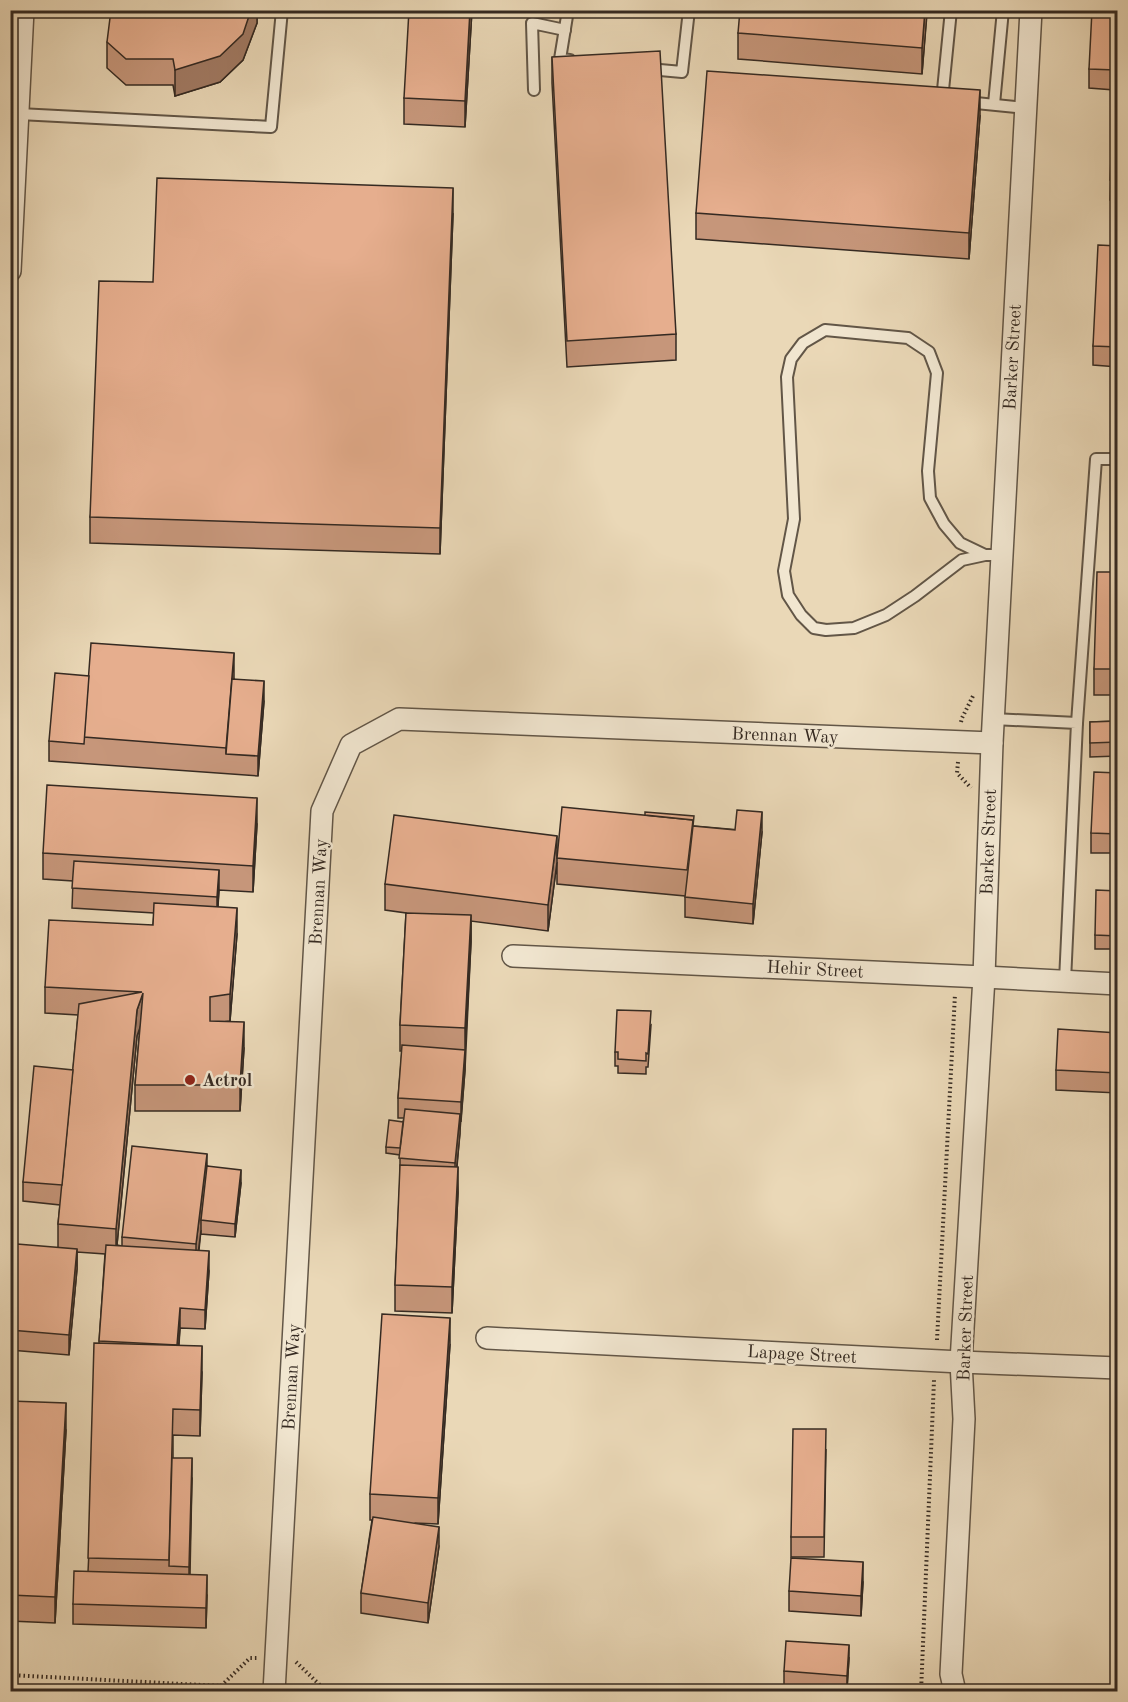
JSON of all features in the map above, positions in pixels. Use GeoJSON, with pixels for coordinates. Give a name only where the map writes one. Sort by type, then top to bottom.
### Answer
{"type":"FeatureCollection","features":[{"type":"Feature","properties":{"kind":"street"},"geometry":{"type":"LineString","coordinates":[[10,271],[23,10]]}},
{"type":"Feature","properties":{"kind":"street","name":"Barker Street"},"geometry":{"type":"LineString","coordinates":[[949,1686],[964,1419],[961,1362],[984,977],[993,719],[993,555],[1026,108],[1031,10]]}},
{"type":"Feature","properties":{"kind":"street","name":"Brennan Way"},"geometry":{"type":"LineString","coordinates":[[273,1692],[322,811],[351,745],[399,719],[992,743]]}},
{"type":"Feature","properties":{"kind":"street","name":"Hehir Street"},"geometry":{"type":"LineString","coordinates":[[513,956],[1118,984]]}},
{"type":"Feature","properties":{"kind":"street","name":"Lapage Street"},"geometry":{"type":"LineString","coordinates":[[487,1338],[1118,1368]]}},
{"type":"Feature","properties":{"kind":"lane"},"geometry":{"type":"LineString","coordinates":[[19,114],[271,127],[282,10]]}},
{"type":"Feature","properties":{"kind":"lane"},"geometry":{"type":"LineString","coordinates":[[568,10],[560,59],[582,62]]}},
{"type":"Feature","properties":{"kind":"lane"},"geometry":{"type":"LineString","coordinates":[[638,68],[682,72],[689,10]]}},
{"type":"Feature","properties":{"kind":"lane"},"geometry":{"type":"LineString","coordinates":[[951,10],[942,100],[1026,108]]}},
{"type":"Feature","properties":{"kind":"lane"},"geometry":{"type":"LineString","coordinates":[[994,104],[1003,10]]}},
{"type":"Feature","properties":{"kind":"lane"},"geometry":{"type":"LineString","coordinates":[[534,90],[532,23],[565,30]]}},
{"type":"Feature","properties":{"kind":"lane"},"geometry":{"type":"LineString","coordinates":[[825,330],[908,338],[930,352],[937,373],[928,471],[930,498],[944,524],[960,543],[993,555],[962,561],[886,615],[854,628],[826,630],[814,628],[801,615],[788,595],[784,571],[794,519],[787,377],[791,359],[803,343],[825,330]]}},
{"type":"Feature","properties":{"kind":"lane"},"geometry":{"type":"LineString","coordinates":[[1065,981],[1077,723],[1096,459],[1118,459]]}},
{"type":"Feature","properties":{"kind":"lane"},"geometry":{"type":"LineString","coordinates":[[993,719],[1077,723]]}},
{"type":"Feature","properties":{"kind":"path"},"geometry":{"type":"LineString","coordinates":[[10,1675],[221,1686],[250,1658],[275,1659],[295,1661],[325,1690],[344,1692]]}},
{"type":"Feature","properties":{"kind":"building"},"geometry":{"type":"Polygon","coordinates":[[[111,10],[251,10],[243,34],[220,56],[175,70],[173,59],[126,59],[107,42],[111,10]]]}},
{"type":"Feature","properties":{"kind":"building"},"geometry":{"type":"Polygon","coordinates":[[[409,10],[470,10],[465,101],[404,98],[409,10]]]}},
{"type":"Feature","properties":{"kind":"building"},"geometry":{"type":"Polygon","coordinates":[[[740,10],[925,10],[922,48],[738,33],[740,10]]]}},
{"type":"Feature","properties":{"kind":"building"},"geometry":{"type":"Polygon","coordinates":[[[1092,10],[1118,10],[1118,181],[1110,180],[1115,70],[1089,69],[1092,10]]]}},
{"type":"Feature","properties":{"kind":"building"},"geometry":{"type":"Polygon","coordinates":[[[660,51],[676,334],[567,341],[552,57],[660,51]]]}},
{"type":"Feature","properties":{"kind":"building"},"geometry":{"type":"Polygon","coordinates":[[[707,71],[980,90],[969,233],[696,213],[707,71]]]}},
{"type":"Feature","properties":{"kind":"building"},"geometry":{"type":"Polygon","coordinates":[[[157,178],[453,188],[440,528],[90,517],[99,281],[153,282],[157,178]]]}},
{"type":"Feature","properties":{"kind":"building"},"geometry":{"type":"Polygon","coordinates":[[[1098,245],[1118,246],[1118,347],[1093,346],[1098,245]]]}},
{"type":"Feature","properties":{"kind":"building"},"geometry":{"type":"Polygon","coordinates":[[[1097,572],[1118,572],[1118,669],[1094,669],[1097,572]]]}},
{"type":"Feature","properties":{"kind":"building"},"geometry":{"type":"Polygon","coordinates":[[[91,643],[234,653],[226,748],[84,737],[91,643]]]}},
{"type":"Feature","properties":{"kind":"building"},"geometry":{"type":"Polygon","coordinates":[[[55,673],[89,676],[84,744],[49,741],[55,673]]]}},
{"type":"Feature","properties":{"kind":"building"},"geometry":{"type":"Polygon","coordinates":[[[232,679],[264,681],[258,756],[226,754],[232,679]]]}},
{"type":"Feature","properties":{"kind":"building"},"geometry":{"type":"Polygon","coordinates":[[[1118,721],[1118,742],[1090,743],[1090,722],[1118,721]]]}},
{"type":"Feature","properties":{"kind":"building"},"geometry":{"type":"Polygon","coordinates":[[[1094,772],[1118,773],[1118,834],[1091,833],[1094,772]]]}},
{"type":"Feature","properties":{"kind":"building"},"geometry":{"type":"Polygon","coordinates":[[[47,785],[257,798],[253,866],[43,853],[47,785]]]}},
{"type":"Feature","properties":{"kind":"building"},"geometry":{"type":"Polygon","coordinates":[[[562,807],[693,820],[687,870],[557,858],[562,807]]]}},
{"type":"Feature","properties":{"kind":"building"},"geometry":{"type":"Polygon","coordinates":[[[737,810],[762,812],[753,904],[685,897],[693,826],[735,830],[737,810]]]}},
{"type":"Feature","properties":{"kind":"building"},"geometry":{"type":"Polygon","coordinates":[[[645,812],[694,816],[693,826],[693,820],[645,815],[645,812]]]}},
{"type":"Feature","properties":{"kind":"building"},"geometry":{"type":"Polygon","coordinates":[[[394,815],[557,836],[548,905],[385,884],[394,815]]]}},
{"type":"Feature","properties":{"kind":"building"},"geometry":{"type":"Polygon","coordinates":[[[74,861],[219,870],[217,897],[72,888],[74,861]]]}},
{"type":"Feature","properties":{"kind":"building"},"geometry":{"type":"Polygon","coordinates":[[[1096,890],[1118,891],[1118,936],[1095,935],[1096,890]]]}},
{"type":"Feature","properties":{"kind":"building"},"geometry":{"type":"Polygon","coordinates":[[[154,903],[237,908],[230,994],[210,997],[210,1021],[244,1022],[240,1085],[135,1085],[143,993],[137,1010],[116,1229],[58,1224],[79,1004],[142,992],[45,987],[49,920],[153,925],[154,903]]]}},
{"type":"Feature","properties":{"kind":"building"},"geometry":{"type":"Polygon","coordinates":[[[406,913],[471,915],[465,1028],[400,1025],[406,913]]]}},
{"type":"Feature","properties":{"kind":"building"},"geometry":{"type":"Polygon","coordinates":[[[617,1010],[651,1011],[646,1061],[618,1059],[618,1052],[615,1052],[617,1010]]]}},
{"type":"Feature","properties":{"kind":"building"},"geometry":{"type":"Polygon","coordinates":[[[1058,1029],[1118,1033],[1118,1073],[1056,1070],[1058,1029]]]}},
{"type":"Feature","properties":{"kind":"building"},"geometry":{"type":"Polygon","coordinates":[[[402,1045],[465,1050],[461,1102],[398,1098],[402,1045]]]}},
{"type":"Feature","properties":{"kind":"building"},"geometry":{"type":"Polygon","coordinates":[[[34,1066],[73,1070],[62,1185],[23,1182],[34,1066]]]}},
{"type":"Feature","properties":{"kind":"building"},"geometry":{"type":"Polygon","coordinates":[[[405,1109],[460,1114],[455,1163],[399,1158],[405,1109]]]}},
{"type":"Feature","properties":{"kind":"building"},"geometry":{"type":"Polygon","coordinates":[[[389,1120],[403,1122],[400,1148],[386,1147],[389,1120]]]}},
{"type":"Feature","properties":{"kind":"building"},"geometry":{"type":"Polygon","coordinates":[[[132,1146],[207,1154],[196,1244],[122,1237],[132,1146]]]}},
{"type":"Feature","properties":{"kind":"building"},"geometry":{"type":"Polygon","coordinates":[[[400,1165],[458,1167],[452,1287],[395,1285],[400,1165]]]}},
{"type":"Feature","properties":{"kind":"building"},"geometry":{"type":"Polygon","coordinates":[[[207,1166],[241,1170],[235,1224],[201,1220],[207,1166]]]}},
{"type":"Feature","properties":{"kind":"building"},"geometry":{"type":"Polygon","coordinates":[[[17,1244],[77,1249],[69,1335],[10,1330],[17,1244]]]}},
{"type":"Feature","properties":{"kind":"building"},"geometry":{"type":"Polygon","coordinates":[[[106,1245],[209,1251],[205,1310],[180,1308],[177,1345],[99,1341],[106,1245]]]}},
{"type":"Feature","properties":{"kind":"building"},"geometry":{"type":"Polygon","coordinates":[[[382,1314],[450,1318],[438,1498],[370,1494],[382,1314]]]}},
{"type":"Feature","properties":{"kind":"building"},"geometry":{"type":"Polygon","coordinates":[[[94,1343],[202,1346],[200,1410],[173,1409],[169,1560],[88,1558],[94,1343]]]}},
{"type":"Feature","properties":{"kind":"building"},"geometry":{"type":"Polygon","coordinates":[[[10,1401],[66,1403],[55,1597],[10,1595],[10,1401]]]}},
{"type":"Feature","properties":{"kind":"building"},"geometry":{"type":"Polygon","coordinates":[[[793,1429],[826,1429],[824,1537],[791,1537],[793,1429]]]}},
{"type":"Feature","properties":{"kind":"building"},"geometry":{"type":"Polygon","coordinates":[[[172,1458],[192,1458],[189,1567],[169,1566],[172,1458]]]}},
{"type":"Feature","properties":{"kind":"building"},"geometry":{"type":"Polygon","coordinates":[[[373,1517],[439,1527],[428,1603],[361,1593],[373,1517]]]}},
{"type":"Feature","properties":{"kind":"building"},"geometry":{"type":"Polygon","coordinates":[[[791,1558],[863,1562],[861,1596],[789,1591],[791,1558]]]}},
{"type":"Feature","properties":{"kind":"building"},"geometry":{"type":"Polygon","coordinates":[[[74,1571],[207,1575],[206,1608],[73,1604],[74,1571]]]}},
{"type":"Feature","properties":{"kind":"building"},"geometry":{"type":"Polygon","coordinates":[[[786,1641],[849,1645],[847,1676],[784,1671],[786,1641]]]}},
{"type":"Feature","properties":{"kind":"place","name":"Actrol"},"geometry":{"type":"Point","coordinates":[190,1080]}}]}
